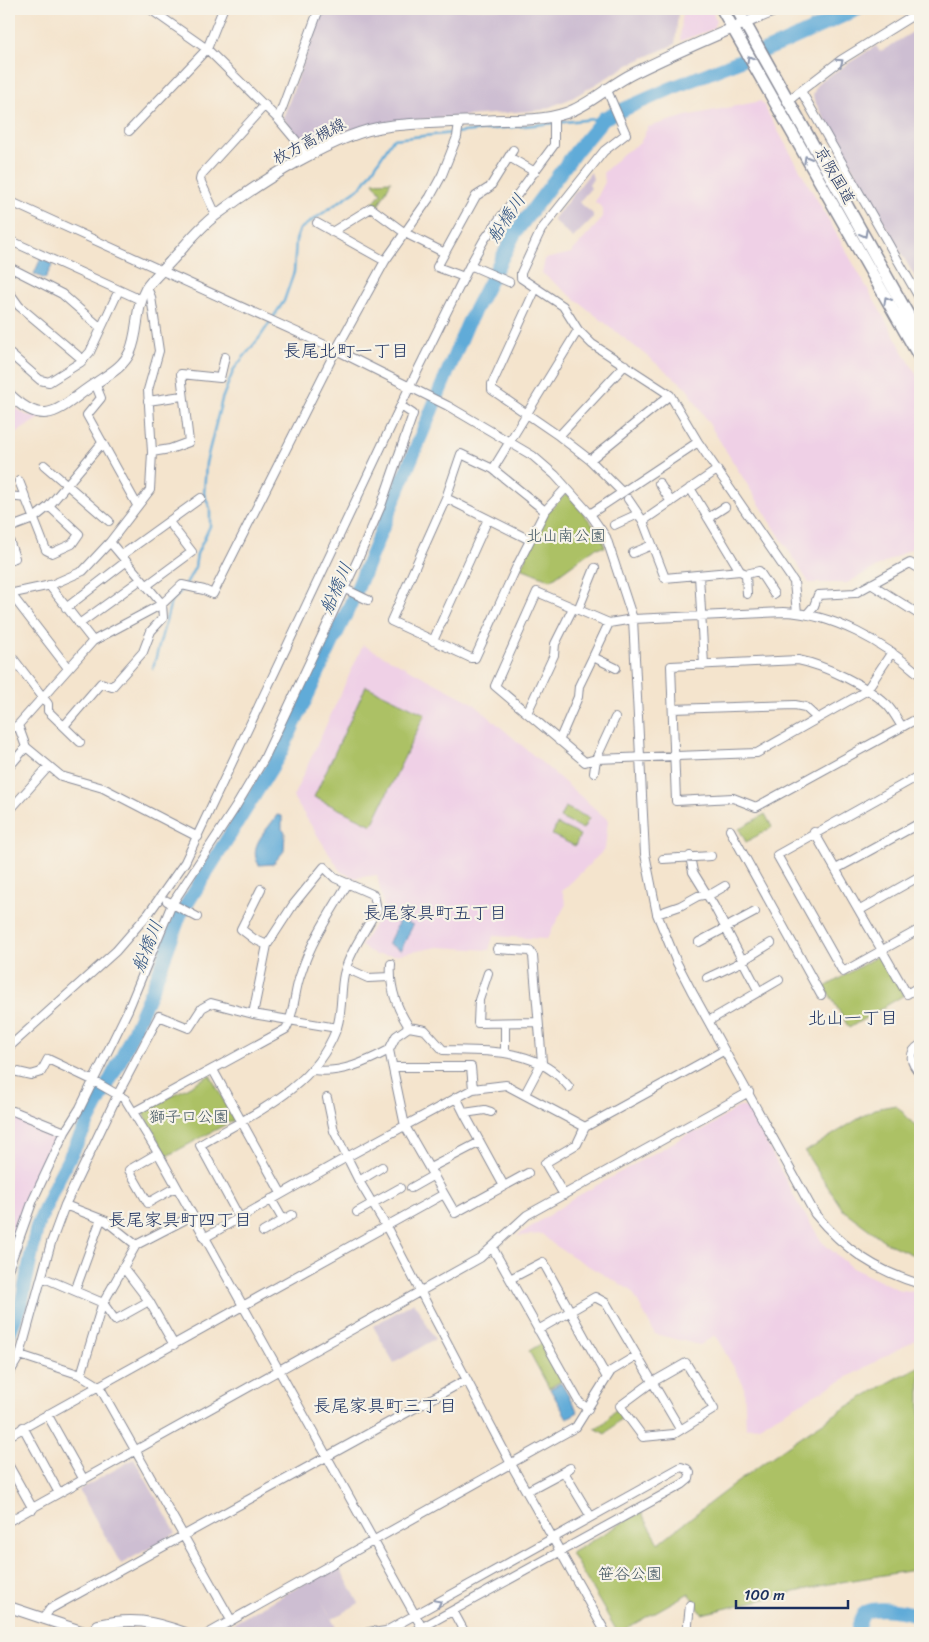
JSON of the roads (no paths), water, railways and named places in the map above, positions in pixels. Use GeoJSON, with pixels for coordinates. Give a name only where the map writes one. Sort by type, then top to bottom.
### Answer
{"type":"FeatureCollection","features":[{"type":"Feature","properties":{"kind":"highway","name":"京阪国道"},"geometry":{"type":"LineString","coordinates":[[722,9],[759,75],[917,339]]}},
{"type":"Feature","properties":{"kind":"highway","name":"京阪国道"},"geometry":{"type":"LineString","coordinates":[[737,9],[789,100],[917,339],[920,358]]}},
{"type":"Feature","properties":{"kind":"main road","name":"枚方高槻線"},"geometry":{"type":"LineString","coordinates":[[9,394],[26,408],[44,413],[53,412],[70,404],[95,383],[114,372],[129,354],[134,340],[141,300],[147,288],[199,228],[216,215],[309,156],[356,133],[388,126],[458,129],[554,117],[568,113],[608,93],[634,73],[732,28],[779,9]]}},
{"type":"Feature","properties":{"kind":"main road"},"geometry":{"type":"LineString","coordinates":[[9,1607],[87,1633]]}},
{"type":"Feature","properties":{"kind":"main road"},"geometry":{"type":"LineString","coordinates":[[93,1633],[98,1625],[131,1620],[155,1623],[185,1633]]}},
{"type":"Feature","properties":{"kind":"street"},"geometry":{"type":"LineString","coordinates":[[150,9],[207,49],[265,105],[309,156]]}},
{"type":"Feature","properties":{"kind":"street"},"geometry":{"type":"LineString","coordinates":[[129,131],[207,49],[223,9]]}},
{"type":"Feature","properties":{"kind":"street"},"geometry":{"type":"LineString","coordinates":[[278,119],[319,9]]}},
{"type":"Feature","properties":{"kind":"street"},"geometry":{"type":"LineString","coordinates":[[789,100],[841,60],[920,11]]}},
{"type":"Feature","properties":{"kind":"street"},"geometry":{"type":"LineString","coordinates":[[801,91],[920,299]]}},
{"type":"Feature","properties":{"kind":"street"},"geometry":{"type":"LineString","coordinates":[[608,93],[626,134],[604,151],[541,230],[521,273],[521,278],[563,306],[578,330],[592,344],[670,395],[698,442],[794,582],[797,613]]}},
{"type":"Feature","properties":{"kind":"street"},"geometry":{"type":"LineString","coordinates":[[216,215],[200,180],[201,175],[265,105]]}},
{"type":"Feature","properties":{"kind":"street"},"geometry":{"type":"LineString","coordinates":[[9,1047],[116,951],[161,898],[185,862],[410,386],[470,265],[484,240],[554,144],[554,117]]}},
{"type":"Feature","properties":{"kind":"street"},"geometry":{"type":"LineString","coordinates":[[9,730],[18,725],[93,641],[162,604],[185,585],[213,594],[336,350],[385,261],[430,197],[442,175],[458,129]]}},
{"type":"Feature","properties":{"kind":"street"},"geometry":{"type":"LineString","coordinates":[[464,277],[436,267],[476,196],[490,187],[511,153],[535,172]]}},
{"type":"Feature","properties":{"kind":"street"},"geometry":{"type":"LineString","coordinates":[[9,201],[336,350],[448,406],[533,456],[590,514],[606,537],[633,619],[645,854],[657,914],[677,963],[723,1051],[749,1092],[815,1214],[829,1231],[859,1257],[882,1270],[920,1284]]}},
{"type":"Feature","properties":{"kind":"street"},"geometry":{"type":"LineString","coordinates":[[332,232],[371,208],[405,233],[445,253]]}},
{"type":"Feature","properties":{"kind":"street"},"geometry":{"type":"LineString","coordinates":[[316,223],[385,261]]}},
{"type":"Feature","properties":{"kind":"street"},"geometry":{"type":"LineString","coordinates":[[9,240],[141,300]]}},
{"type":"Feature","properties":{"kind":"street"},"geometry":{"type":"LineString","coordinates":[[470,265],[507,281]]}},
{"type":"Feature","properties":{"kind":"street"},"geometry":{"type":"LineString","coordinates":[[9,267],[62,294],[101,328]]}},
{"type":"Feature","properties":{"kind":"street"},"geometry":{"type":"LineString","coordinates":[[68,668],[10,594],[49,586],[83,571],[110,542],[150,490],[152,452],[148,390],[159,351],[147,288]]}},
{"type":"Feature","properties":{"kind":"street"},"geometry":{"type":"LineString","coordinates":[[536,288],[492,384],[495,394],[559,436],[590,460],[622,492]]}},
{"type":"Feature","properties":{"kind":"street"},"geometry":{"type":"LineString","coordinates":[[9,353],[40,380],[49,382],[83,360],[90,352],[119,290]]}},
{"type":"Feature","properties":{"kind":"street"},"geometry":{"type":"LineString","coordinates":[[9,292],[19,306],[83,360]]}},
{"type":"Feature","properties":{"kind":"street"},"geometry":{"type":"LineString","coordinates":[[492,470],[508,441],[578,330]]}},
{"type":"Feature","properties":{"kind":"street"},"geometry":{"type":"LineString","coordinates":[[152,452],[170,449],[189,442],[182,396],[181,374],[220,378],[225,357]]}},
{"type":"Feature","properties":{"kind":"street"},"geometry":{"type":"LineString","coordinates":[[559,436],[625,365]]}},
{"type":"Feature","properties":{"kind":"street"},"geometry":{"type":"LineString","coordinates":[[95,383],[101,398],[87,415],[137,505]]}},
{"type":"Feature","properties":{"kind":"street"},"geometry":{"type":"LineString","coordinates":[[590,460],[670,395]]}},
{"type":"Feature","properties":{"kind":"street"},"geometry":{"type":"LineString","coordinates":[[148,401],[182,396]]}},
{"type":"Feature","properties":{"kind":"street"},"geometry":{"type":"LineString","coordinates":[[9,1267],[33,1200],[65,1132],[80,1108],[92,1080],[128,1010],[174,905],[264,758],[345,589],[381,506],[413,414],[401,406]]}},
{"type":"Feature","properties":{"kind":"street"},"geometry":{"type":"LineString","coordinates":[[590,514],[698,442]]}},
{"type":"Feature","properties":{"kind":"street"},"geometry":{"type":"LineString","coordinates":[[9,528],[33,519],[49,506],[102,443]]}},
{"type":"Feature","properties":{"kind":"street"},"geometry":{"type":"LineString","coordinates":[[545,511],[492,470],[461,454],[446,498],[391,621],[471,658],[475,658],[545,511],[566,488]]}},
{"type":"Feature","properties":{"kind":"street"},"geometry":{"type":"LineString","coordinates":[[44,465],[109,521]]}},
{"type":"Feature","properties":{"kind":"street"},"geometry":{"type":"LineString","coordinates":[[642,521],[717,470]]}},
{"type":"Feature","properties":{"kind":"street"},"geometry":{"type":"LineString","coordinates":[[19,481],[46,550],[52,553],[72,544],[79,534],[49,506]]}},
{"type":"Feature","properties":{"kind":"street"},"geometry":{"type":"LineString","coordinates":[[659,483],[670,502]]}},
{"type":"Feature","properties":{"kind":"street"},"geometry":{"type":"LineString","coordinates":[[690,488],[743,573],[748,594]]}},
{"type":"Feature","properties":{"kind":"street"},"geometry":{"type":"LineString","coordinates":[[9,496],[26,498]]}},
{"type":"Feature","properties":{"kind":"street"},"geometry":{"type":"LineString","coordinates":[[122,555],[201,498]]}},
{"type":"Feature","properties":{"kind":"street"},"geometry":{"type":"LineString","coordinates":[[446,498],[530,540]]}},
{"type":"Feature","properties":{"kind":"street"},"geometry":{"type":"LineString","coordinates":[[628,499],[642,521],[665,578],[759,571],[774,594]]}},
{"type":"Feature","properties":{"kind":"street"},"geometry":{"type":"LineString","coordinates":[[708,518],[725,507]]}},
{"type":"Feature","properties":{"kind":"street"},"geometry":{"type":"LineString","coordinates":[[614,524],[638,514]]}},
{"type":"Feature","properties":{"kind":"street"},"geometry":{"type":"LineString","coordinates":[[433,641],[488,519]]}},
{"type":"Feature","properties":{"kind":"street"},"geometry":{"type":"LineString","coordinates":[[146,586],[192,552],[169,522]]}},
{"type":"Feature","properties":{"kind":"street"},"geometry":{"type":"LineString","coordinates":[[9,540],[16,558],[9,560]]}},
{"type":"Feature","properties":{"kind":"street"},"geometry":{"type":"LineString","coordinates":[[64,726],[101,683],[112,687],[143,652],[151,631],[163,618],[162,604],[110,542]]}},
{"type":"Feature","properties":{"kind":"street"},"geometry":{"type":"LineString","coordinates":[[633,553],[652,545]]}},
{"type":"Feature","properties":{"kind":"street"},"geometry":{"type":"LineString","coordinates":[[808,614],[814,606],[818,595],[855,593],[910,563],[920,569]]}},
{"type":"Feature","properties":{"kind":"street"},"geometry":{"type":"LineString","coordinates":[[66,608],[123,564]]}},
{"type":"Feature","properties":{"kind":"street"},"geometry":{"type":"LineString","coordinates":[[527,713],[595,568]]}},
{"type":"Feature","properties":{"kind":"street"},"geometry":{"type":"LineString","coordinates":[[699,575],[704,664]]}},
{"type":"Feature","properties":{"kind":"street"},"geometry":{"type":"LineString","coordinates":[[79,624],[136,583]]}},
{"type":"Feature","properties":{"kind":"street"},"geometry":{"type":"LineString","coordinates":[[871,584],[920,615]]}},
{"type":"Feature","properties":{"kind":"street"},"geometry":{"type":"LineString","coordinates":[[49,586],[93,641]]}},
{"type":"Feature","properties":{"kind":"street"},"geometry":{"type":"LineString","coordinates":[[345,589],[368,600]]}},
{"type":"Feature","properties":{"kind":"street"},"geometry":{"type":"LineString","coordinates":[[892,652],[866,691],[757,753],[596,759],[585,762],[496,686],[537,592],[609,623],[633,619],[797,613],[822,617],[892,652],[920,675]]}},
{"type":"Feature","properties":{"kind":"street"},"geometry":{"type":"LineString","coordinates":[[559,741],[578,697],[579,686],[609,623]]}},
{"type":"Feature","properties":{"kind":"street"},"geometry":{"type":"LineString","coordinates":[[9,652],[48,704],[48,711],[80,742]]}},
{"type":"Feature","properties":{"kind":"street"},"geometry":{"type":"LineString","coordinates":[[593,657],[616,668]]}},
{"type":"Feature","properties":{"kind":"street"},"geometry":{"type":"LineString","coordinates":[[902,727],[885,703],[814,664],[798,660],[671,666],[676,801],[733,798],[756,807],[902,727],[920,717]]}},
{"type":"Feature","properties":{"kind":"street"},"geometry":{"type":"LineString","coordinates":[[673,709],[795,706],[805,707],[817,718]]}},
{"type":"Feature","properties":{"kind":"street"},"geometry":{"type":"LineString","coordinates":[[594,773],[596,759],[615,718]]}},
{"type":"Feature","properties":{"kind":"street"},"geometry":{"type":"LineString","coordinates":[[18,725],[26,747],[67,778],[103,788],[198,837]]}},
{"type":"Feature","properties":{"kind":"street"},"geometry":{"type":"LineString","coordinates":[[9,767],[26,747]]}},
{"type":"Feature","properties":{"kind":"street"},"geometry":{"type":"LineString","coordinates":[[9,811],[49,766]]}},
{"type":"Feature","properties":{"kind":"street"},"geometry":{"type":"LineString","coordinates":[[920,775],[814,832],[777,855],[843,972],[920,929]]}},
{"type":"Feature","properties":{"kind":"street"},"geometry":{"type":"LineString","coordinates":[[836,870],[920,823]]}},
{"type":"Feature","properties":{"kind":"street"},"geometry":{"type":"LineString","coordinates":[[730,830],[821,995]]}},
{"type":"Feature","properties":{"kind":"street"},"geometry":{"type":"LineString","coordinates":[[814,832],[884,950],[907,994],[920,986]]}},
{"type":"Feature","properties":{"kind":"street"},"geometry":{"type":"LineString","coordinates":[[690,856],[693,872],[724,929],[743,959],[759,992]]}},
{"type":"Feature","properties":{"kind":"street"},"geometry":{"type":"LineString","coordinates":[[663,859],[711,856]]}},
{"type":"Feature","properties":{"kind":"street"},"geometry":{"type":"LineString","coordinates":[[239,1217],[200,1145],[275,1102],[313,1070],[337,1028],[346,968],[377,910],[374,895],[335,878],[324,867],[293,905],[267,945],[253,1014]]}},
{"type":"Feature","properties":{"kind":"street"},"geometry":{"type":"LineString","coordinates":[[860,910],[920,876]]}},
{"type":"Feature","properties":{"kind":"street"},"geometry":{"type":"LineString","coordinates":[[134,1112],[286,1029],[290,1021],[301,972],[319,932],[348,883]]}},
{"type":"Feature","properties":{"kind":"street"},"geometry":{"type":"LineString","coordinates":[[657,914],[726,886]]}},
{"type":"Feature","properties":{"kind":"street"},"geometry":{"type":"LineString","coordinates":[[261,889],[241,929],[254,939],[267,945]]}},
{"type":"Feature","properties":{"kind":"street"},"geometry":{"type":"LineString","coordinates":[[161,898],[197,917]]}},
{"type":"Feature","properties":{"kind":"street"},"geometry":{"type":"LineString","coordinates":[[699,942],[755,912]]}},
{"type":"Feature","properties":{"kind":"street"},"geometry":{"type":"LineString","coordinates":[[707,978],[771,943]]}},
{"type":"Feature","properties":{"kind":"street"},"geometry":{"type":"LineString","coordinates":[[497,949],[530,951],[533,956],[542,1062],[525,1094]]}},
{"type":"Feature","properties":{"kind":"street"},"geometry":{"type":"LineString","coordinates":[[391,964],[390,977],[396,1003],[408,1027]]}},
{"type":"Feature","properties":{"kind":"street"},"geometry":{"type":"LineString","coordinates":[[346,968],[368,978],[390,977]]}},
{"type":"Feature","properties":{"kind":"street"},"geometry":{"type":"LineString","coordinates":[[488,973],[479,1000],[478,1023],[538,1022]]}},
{"type":"Feature","properties":{"kind":"street"},"geometry":{"type":"LineString","coordinates":[[712,1018],[779,980]]}},
{"type":"Feature","properties":{"kind":"street"},"geometry":{"type":"LineString","coordinates":[[9,1374],[20,1356],[65,1205],[118,1094],[160,1016],[189,1028],[202,1008],[211,1003],[253,1014],[337,1028]]}},
{"type":"Feature","properties":{"kind":"street"},"geometry":{"type":"LineString","coordinates":[[505,1023],[505,1053]]}},
{"type":"Feature","properties":{"kind":"street"},"geometry":{"type":"LineString","coordinates":[[528,1173],[455,1213],[405,1126],[390,1050],[396,1036],[408,1027],[425,1030],[443,1050],[486,1050],[542,1062],[558,1074],[569,1087]]}},
{"type":"Feature","properties":{"kind":"street"},"geometry":{"type":"LineString","coordinates":[[920,1045],[911,1057],[912,1065],[920,1073]]}},
{"type":"Feature","properties":{"kind":"street"},"geometry":{"type":"LineString","coordinates":[[313,1070],[324,1072],[359,1065],[390,1050]]}},
{"type":"Feature","properties":{"kind":"street"},"geometry":{"type":"LineString","coordinates":[[564,1195],[545,1163],[577,1144],[585,1127],[723,1051]]}},
{"type":"Feature","properties":{"kind":"street"},"geometry":{"type":"LineString","coordinates":[[9,1070],[31,1075],[41,1072],[48,1059],[118,1094],[134,1112],[424,1630]]}},
{"type":"Feature","properties":{"kind":"street"},"geometry":{"type":"LineString","coordinates":[[393,1067],[471,1067],[473,1089]]}},
{"type":"Feature","properties":{"kind":"street"},"geometry":{"type":"LineString","coordinates":[[213,1070],[281,1193]]}},
{"type":"Feature","properties":{"kind":"street"},"geometry":{"type":"LineString","coordinates":[[204,1238],[281,1193],[473,1089],[506,1085],[585,1127]]}},
{"type":"Feature","properties":{"kind":"street"},"geometry":{"type":"LineString","coordinates":[[9,1522],[480,1258],[527,1215],[749,1092]]}},
{"type":"Feature","properties":{"kind":"street"},"geometry":{"type":"LineString","coordinates":[[456,1097],[504,1186]]}},
{"type":"Feature","properties":{"kind":"street"},"geometry":{"type":"LineString","coordinates":[[327,1098],[334,1131],[359,1181],[386,1226],[511,1464],[605,1633]]}},
{"type":"Feature","properties":{"kind":"street"},"geometry":{"type":"LineString","coordinates":[[464,1113],[485,1110],[491,1112]]}},
{"type":"Feature","properties":{"kind":"street"},"geometry":{"type":"LineString","coordinates":[[9,1112],[27,1116],[65,1132]]}},
{"type":"Feature","properties":{"kind":"street"},"geometry":{"type":"LineString","coordinates":[[411,1188],[432,1172],[480,1142]]}},
{"type":"Feature","properties":{"kind":"street"},"geometry":{"type":"LineString","coordinates":[[158,1154],[129,1170],[148,1203],[176,1187]]}},
{"type":"Feature","properties":{"kind":"street"},"geometry":{"type":"LineString","coordinates":[[359,1181],[382,1167]]}},
{"type":"Feature","properties":{"kind":"street"},"geometry":{"type":"LineString","coordinates":[[357,1212],[400,1188]]}},
{"type":"Feature","properties":{"kind":"street"},"geometry":{"type":"LineString","coordinates":[[9,1436],[444,1194]]}},
{"type":"Feature","properties":{"kind":"street"},"geometry":{"type":"LineString","coordinates":[[271,1199],[283,1220]]}},
{"type":"Feature","properties":{"kind":"street"},"geometry":{"type":"LineString","coordinates":[[65,1205],[101,1219],[136,1245]]}},
{"type":"Feature","properties":{"kind":"street"},"geometry":{"type":"LineString","coordinates":[[263,1232],[292,1215]]}},
{"type":"Feature","properties":{"kind":"street"},"geometry":{"type":"LineString","coordinates":[[81,1375],[103,1303],[136,1245],[192,1216]]}},
{"type":"Feature","properties":{"kind":"street"},"geometry":{"type":"LineString","coordinates":[[75,1291],[101,1219]]}},
{"type":"Feature","properties":{"kind":"street"},"geometry":{"type":"LineString","coordinates":[[492,1247],[579,1402],[588,1409]]}},
{"type":"Feature","properties":{"kind":"street"},"geometry":{"type":"LineString","coordinates":[[510,1279],[543,1262],[606,1376]]}},
{"type":"Feature","properties":{"kind":"street"},"geometry":{"type":"LineString","coordinates":[[123,1267],[149,1301],[174,1345]]}},
{"type":"Feature","properties":{"kind":"street"},"geometry":{"type":"LineString","coordinates":[[42,1277],[103,1303],[115,1320],[149,1301]]}},
{"type":"Feature","properties":{"kind":"street"},"geometry":{"type":"LineString","coordinates":[[538,1330],[595,1297],[606,1303],[651,1383],[680,1429]]}},
{"type":"Feature","properties":{"kind":"street"},"geometry":{"type":"LineString","coordinates":[[20,1356],[81,1375],[99,1386],[134,1452],[231,1620]]}},
{"type":"Feature","properties":{"kind":"street"},"geometry":{"type":"LineString","coordinates":[[209,1633],[374,1542],[576,1426],[588,1409],[606,1376],[636,1356]]}},
{"type":"Feature","properties":{"kind":"street"},"geometry":{"type":"LineString","coordinates":[[686,1363],[714,1409],[680,1429],[674,1434],[643,1437],[620,1406],[651,1383],[686,1363]]}},
{"type":"Feature","properties":{"kind":"street"},"geometry":{"type":"LineString","coordinates":[[43,1619],[50,1609],[466,1380]]}},
{"type":"Feature","properties":{"kind":"street"},"geometry":{"type":"LineString","coordinates":[[47,1414],[84,1480]]}},
{"type":"Feature","properties":{"kind":"street"},"geometry":{"type":"LineString","coordinates":[[23,1428],[59,1493]]}},
{"type":"Feature","properties":{"kind":"street"},"geometry":{"type":"LineString","coordinates":[[9,1466],[11,1475],[33,1509]]}},
{"type":"Feature","properties":{"kind":"street"},"geometry":{"type":"LineString","coordinates":[[365,1633],[386,1631],[681,1467],[687,1469],[690,1473],[690,1479],[453,1610],[424,1630],[412,1633]]}},
{"type":"Feature","properties":{"kind":"street"},"geometry":{"type":"LineString","coordinates":[[527,1492],[567,1470],[591,1517]]}},
{"type":"Feature","properties":{"kind":"street"},"geometry":{"type":"LineString","coordinates":[[644,1488],[651,1501]]}},
{"type":"Feature","properties":{"kind":"street"},"geometry":{"type":"LineString","coordinates":[[599,1513],[606,1526]]}},
{"type":"Feature","properties":{"kind":"street"},"geometry":{"type":"LineString","coordinates":[[507,1564],[514,1577]]}},
{"type":"Feature","properties":{"kind":"street"},"geometry":{"type":"LineString","coordinates":[[460,1590],[467,1603]]}},
{"type":"Feature","properties":{"kind":"street"},"geometry":{"type":"LineString","coordinates":[[687,1633],[690,1606]]}},
{"type":"Feature","properties":{"kind":"street"},"geometry":{"type":"LineString","coordinates":[[453,1610],[465,1633]]}},
{"type":"Feature","properties":{"kind":"water"},"geometry":{"type":"Polygon","coordinates":[[[41,258],[53,264],[45,279],[34,274],[41,258]]]}},
{"type":"Feature","properties":{"kind":"water"},"geometry":{"type":"Polygon","coordinates":[[[277,815],[282,816],[282,829],[285,832],[284,851],[273,864],[259,865],[255,851],[257,845],[277,815]]]}},
{"type":"Feature","properties":{"kind":"water"},"geometry":{"type":"Polygon","coordinates":[[[400,919],[413,925],[401,950],[388,944],[400,919]]]}},
{"type":"Feature","properties":{"kind":"water"},"geometry":{"type":"Polygon","coordinates":[[[561,1383],[578,1412],[567,1418],[550,1389],[561,1383]]]}},
{"type":"Feature","properties":{"kind":"waterway","name":"船橋川"},"geometry":{"type":"LineString","coordinates":[[9,1334],[22,1301],[37,1227],[56,1183],[122,1057],[156,980],[180,915],[280,754],[352,601],[468,323],[515,233],[577,150],[604,118],[783,43],[858,9]]}},
{"type":"Feature","properties":{"kind":"waterway"},"geometry":{"type":"LineString","coordinates":[[186,584],[195,567],[197,554],[210,526],[210,508],[204,494],[206,463],[222,399],[234,369],[260,337],[284,301],[294,272],[296,240],[300,229],[362,186],[393,139],[604,118]]}},
{"type":"Feature","properties":{"kind":"waterway"},"geometry":{"type":"LineString","coordinates":[[153,668],[171,602],[183,589]]}},
{"type":"Feature","properties":{"kind":"waterway"},"geometry":{"type":"LineString","coordinates":[[858,1629],[862,1616],[871,1610],[894,1610],[920,1617]]}},
{"type":"Feature","properties":{"kind":"district","name":"長尾北町一丁目"},"geometry":{"type":"Point","coordinates":[346,351]}},
{"type":"Feature","properties":{"kind":"district","name":"長尾家具町五丁目"},"geometry":{"type":"Point","coordinates":[435,913]}},
{"type":"Feature","properties":{"kind":"district","name":"北山一丁目"},"geometry":{"type":"Point","coordinates":[853,1018]}},
{"type":"Feature","properties":{"kind":"district","name":"長尾家具町四丁目"},"geometry":{"type":"Point","coordinates":[180,1220]}},
{"type":"Feature","properties":{"kind":"district","name":"長尾家具町三丁目"},"geometry":{"type":"Point","coordinates":[385,1406]}},
{"type":"Feature","properties":{"kind":"park label","name":"北山南公園"},"geometry":{"type":"Point","coordinates":[566,535]}},
{"type":"Feature","properties":{"kind":"park label","name":"獅子口公園"},"geometry":{"type":"Point","coordinates":[189,1116]}},
{"type":"Feature","properties":{"kind":"park label","name":"笹谷公園"},"geometry":{"type":"Point","coordinates":[630,1573]}}]}
